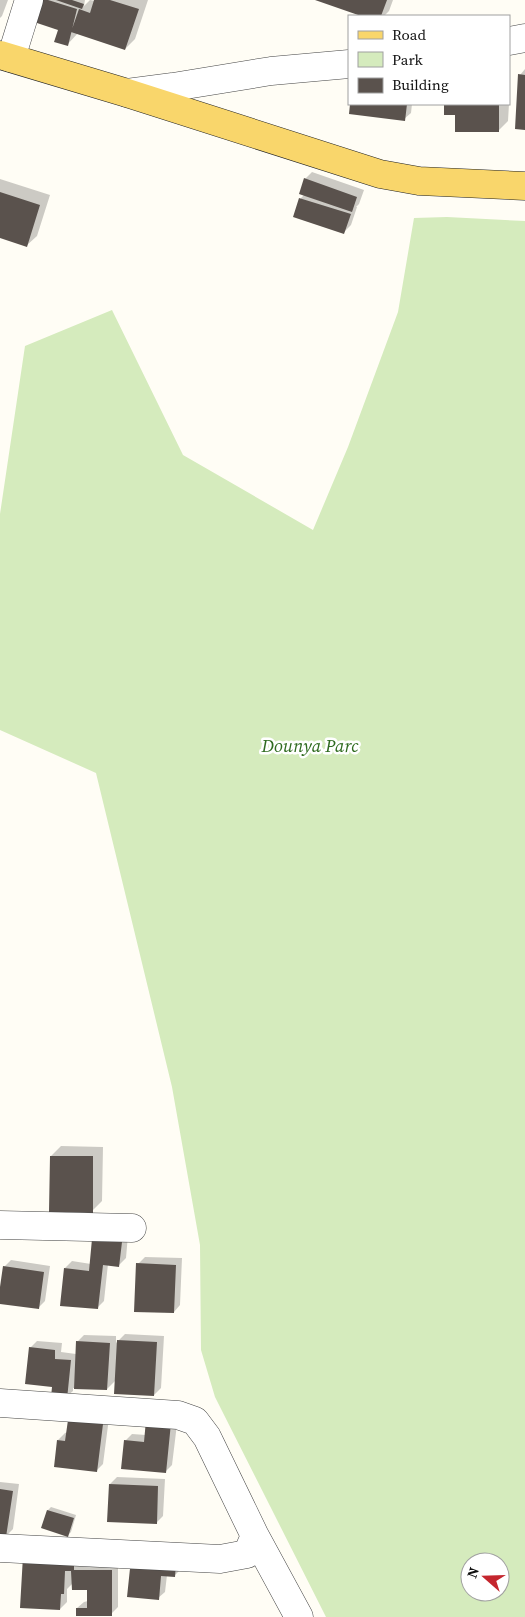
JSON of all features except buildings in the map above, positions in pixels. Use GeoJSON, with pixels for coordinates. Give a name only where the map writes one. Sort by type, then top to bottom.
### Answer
{"type":"FeatureCollection","features":[{"type":"Feature","properties":{"kind":"main road"},"geometry":{"type":"LineString","coordinates":[[5,57],[126,93],[380,174],[419,181],[525,186]]}},
{"type":"Feature","properties":{"kind":"street"},"geometry":{"type":"LineString","coordinates":[[5,57],[29,0]]}},
{"type":"Feature","properties":{"kind":"street"},"geometry":{"type":"LineString","coordinates":[[510,40],[525,38]]}},
{"type":"Feature","properties":{"kind":"street"},"geometry":{"type":"LineString","coordinates":[[126,93],[173,88],[271,71],[348,64]]}},
{"type":"Feature","properties":{"kind":"street"},"geometry":{"type":"LineString","coordinates":[[0,1225],[132,1228]]}},
{"type":"Feature","properties":{"kind":"street"},"geometry":{"type":"LineString","coordinates":[[0,1403],[178,1415],[195,1421],[208,1438],[256,1536],[299,1617]]}},
{"type":"Feature","properties":{"kind":"street"},"geometry":{"type":"LineString","coordinates":[[0,1548],[220,1560],[247,1554],[256,1536]]}},
{"type":"Feature","properties":{"kind":"green space","name":"Dounya Parc"},"geometry":{"type":"Polygon","coordinates":[[[447,217],[525,221],[525,1617],[326,1617],[215,1397],[201,1350],[200,1245],[172,1087],[96,773],[0,730],[0,514],[25,346],[112,310],[183,455],[313,530],[348,447],[398,312],[414,218],[447,217]]]}}]}
